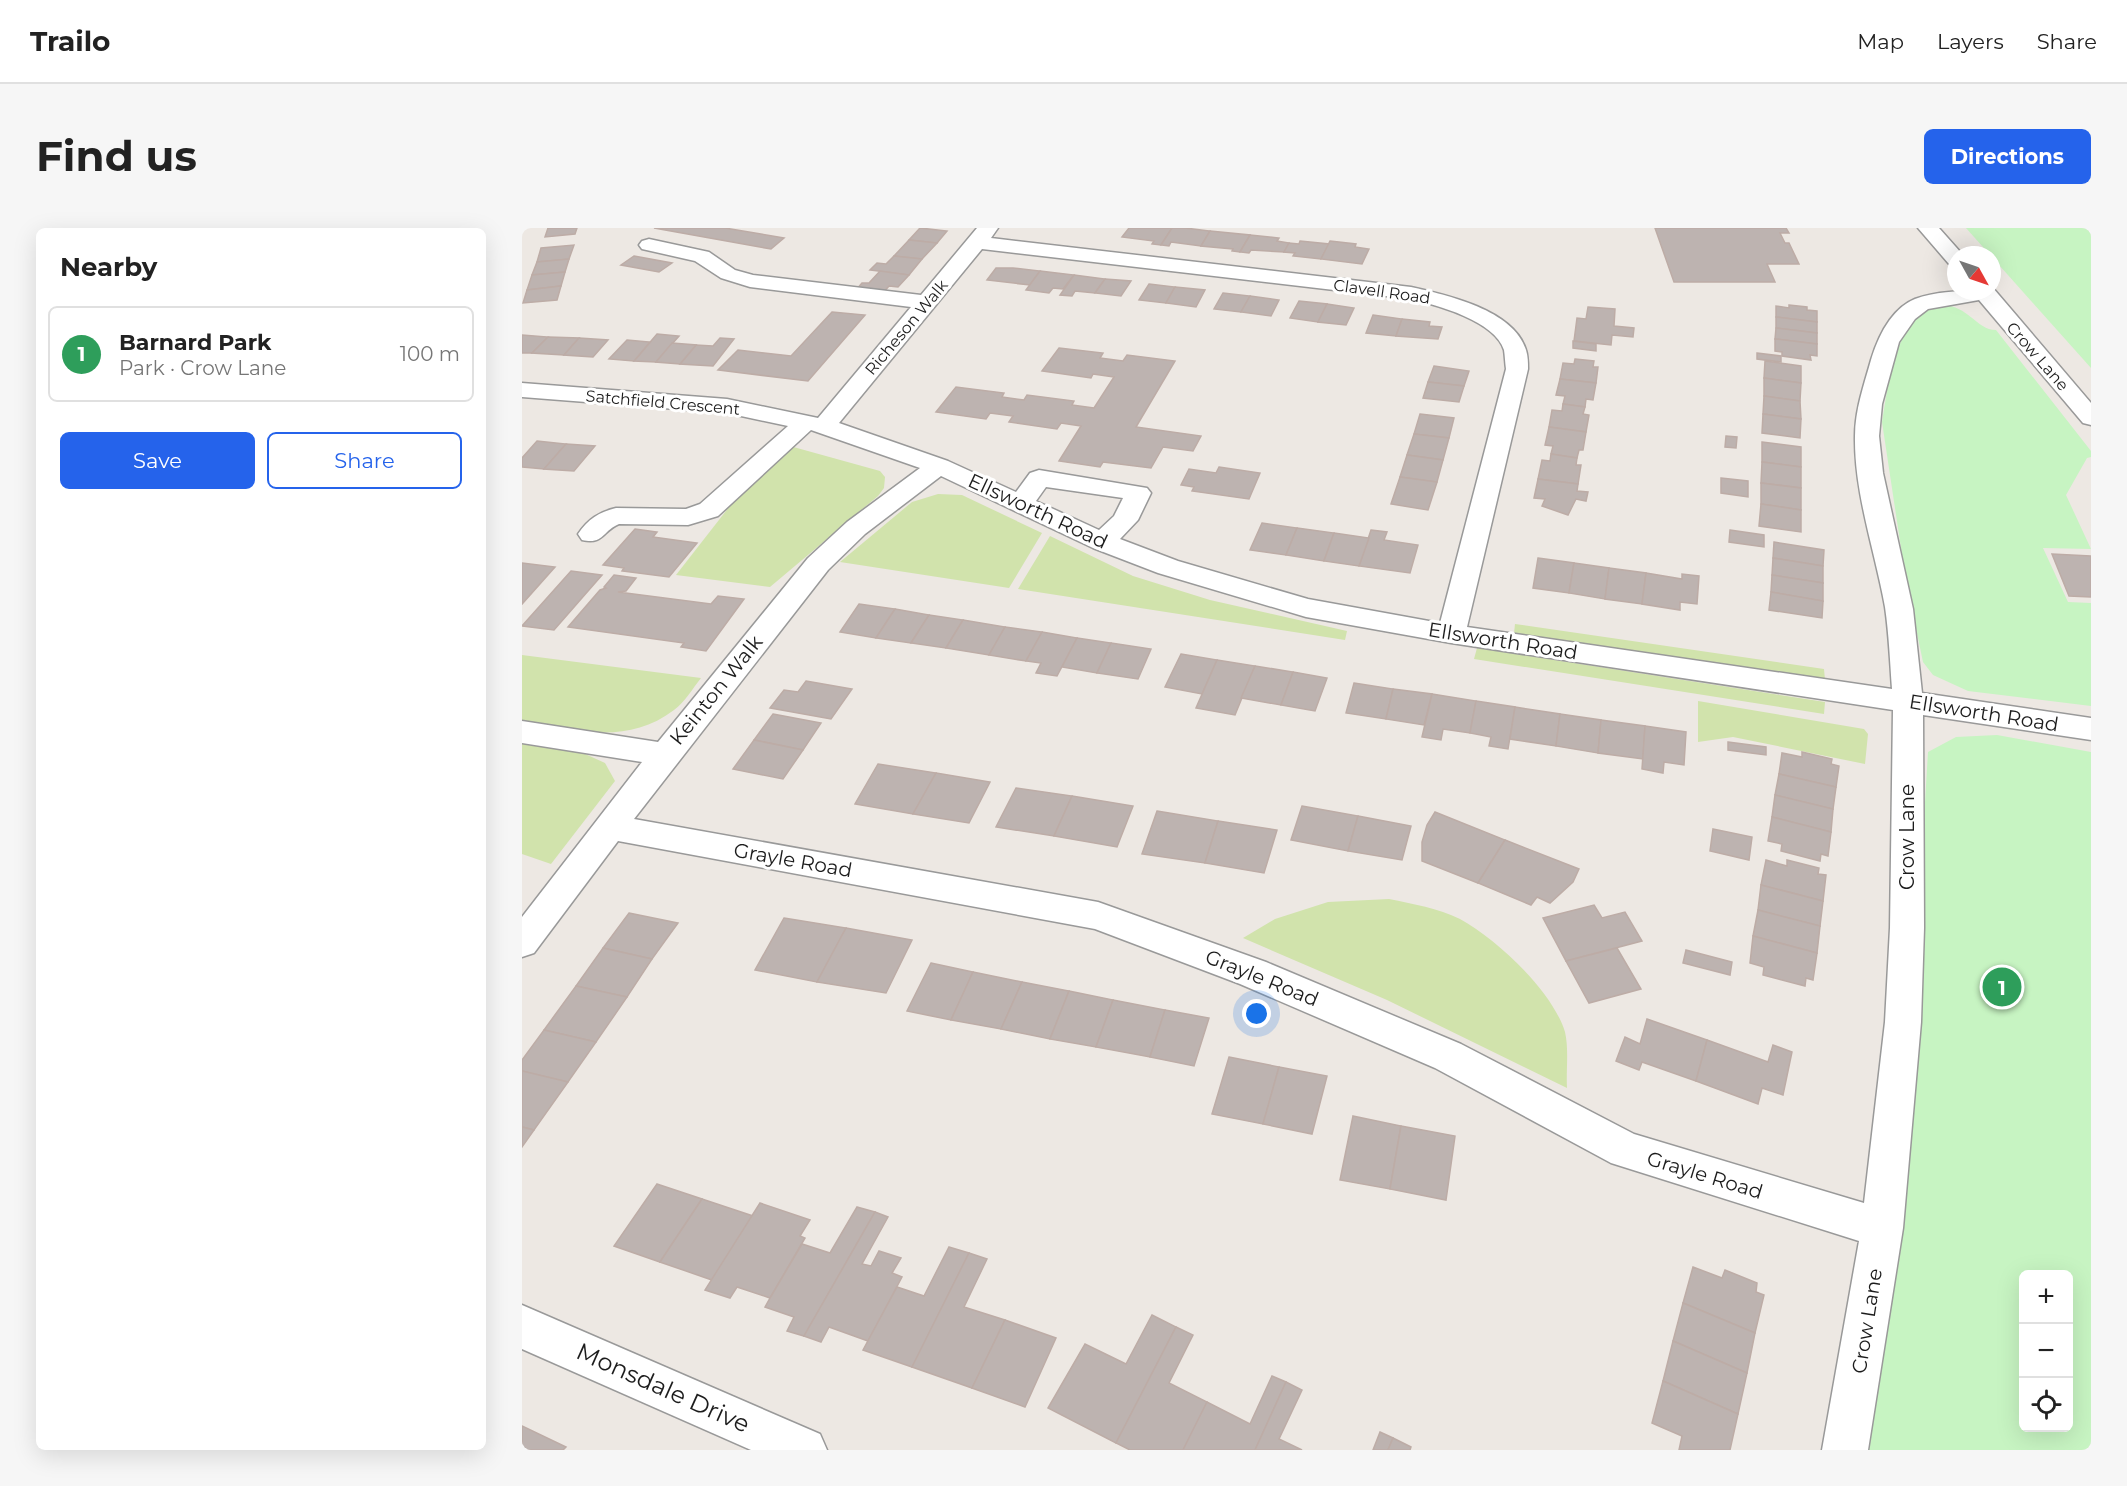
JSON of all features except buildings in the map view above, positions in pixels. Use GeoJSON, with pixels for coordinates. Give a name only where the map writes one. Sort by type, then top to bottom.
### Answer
{"type":"FeatureCollection","features":[{"type":"Feature","properties":{"kind":"street"},"geometry":{"type":"LineString","coordinates":[[1928,228],[1947,250]]}},
{"type":"Feature","properties":{"kind":"street","name":"Richeson Walk"},"geometry":{"type":"LineString","coordinates":[[591,534],[606,520],[616,516],[687,517],[709,510],[815,424],[926,302],[982,235]]}},
{"type":"Feature","properties":{"kind":"street","name":"Clavell Road"},"geometry":{"type":"LineString","coordinates":[[982,235],[1411,292],[1467,309],[1503,333],[1515,349],[1517,369],[1452,634]]}},
{"type":"Feature","properties":{"kind":"street"},"geometry":{"type":"LineString","coordinates":[[649,245],[702,256],[728,274],[750,281],[926,302]]}},
{"type":"Feature","properties":{"kind":"street","name":"Crow Lane"},"geometry":{"type":"LineString","coordinates":[[1845,1450],[1882,1228],[1903,1022],[1907,928],[1908,701],[1899,609],[1870,473],[1867,436],[1870,404],[1888,342],[1896,328],[1907,314],[1922,304],[1947,299]]}},
{"type":"Feature","properties":{"kind":"street","name":"Crow Lane"},"geometry":{"type":"LineString","coordinates":[[1990,300],[2091,418]]}},
{"type":"Feature","properties":{"kind":"street","name":"Satchfield Crescent"},"geometry":{"type":"LineString","coordinates":[[522,390],[727,406],[815,424],[939,466]]}},
{"type":"Feature","properties":{"kind":"street","name":"Ellsworth Road"},"geometry":{"type":"LineString","coordinates":[[939,466],[1102,542],[1168,567],[1305,608],[1452,634],[2091,729]]}},
{"type":"Feature","properties":{"kind":"street","name":"Keinton Walk"},"geometry":{"type":"LineString","coordinates":[[522,943],[665,754],[818,564],[856,528],[939,466]]}},
{"type":"Feature","properties":{"kind":"street"},"geometry":{"type":"LineString","coordinates":[[1021,504],[1039,478],[1138,493],[1125,520],[1102,542]]}},
{"type":"Feature","properties":{"kind":"street"},"geometry":{"type":"LineString","coordinates":[[522,732],[665,754]]}},
{"type":"Feature","properties":{"kind":"street","name":"Grayle Road"},"geometry":{"type":"LineString","coordinates":[[611,827],[1098,916],[1253,973],[1448,1056],[1625,1150],[1882,1228]]}},
{"type":"Feature","properties":{"kind":"street","name":"Monsdale Drive"},"geometry":{"type":"LineString","coordinates":[[522,1327],[804,1450]]}},
{"type":"Feature","properties":{"kind":"green space"},"geometry":{"type":"Polygon","coordinates":[[[1966,228],[2091,228],[2091,368],[2001,267],[2001,246],[1982,246],[1966,228]]]}},
{"type":"Feature","properties":{"kind":"green space"},"geometry":{"type":"Polygon","coordinates":[[[1941,305],[1959,309],[1983,326],[1996,330],[2091,451],[2091,457],[2087,458],[2066,495],[2091,549],[2043,548],[2068,602],[2091,603],[2091,706],[1968,691],[1933,675],[1923,662],[1906,581],[1882,422],[1891,365],[1910,320],[1929,307],[1941,305]]]}},
{"type":"Feature","properties":{"kind":"green space"},"geometry":{"type":"Polygon","coordinates":[[[779,443],[880,471],[885,477],[884,488],[878,496],[770,587],[676,575],[779,443]]]}},
{"type":"Feature","properties":{"kind":"green space"},"geometry":{"type":"Polygon","coordinates":[[[938,494],[962,495],[1042,533],[1009,588],[840,562],[912,502],[938,494]]]}},
{"type":"Feature","properties":{"kind":"green space"},"geometry":{"type":"Polygon","coordinates":[[[1050,536],[1133,576],[1210,600],[1347,631],[1345,640],[1018,589],[1050,536]]]}},
{"type":"Feature","properties":{"kind":"green space"},"geometry":{"type":"Polygon","coordinates":[[[1515,624],[1824,669],[1825,680],[1514,633],[1515,624]]]}},
{"type":"Feature","properties":{"kind":"green space"},"geometry":{"type":"Polygon","coordinates":[[[1477,648],[1825,702],[1824,714],[1474,659],[1477,648]]]}},
{"type":"Feature","properties":{"kind":"green space"},"geometry":{"type":"Polygon","coordinates":[[[522,655],[701,678],[678,707],[656,721],[619,732],[581,731],[522,721],[522,655]]]}},
{"type":"Feature","properties":{"kind":"green space"},"geometry":{"type":"Polygon","coordinates":[[[1698,701],[1864,729],[1868,734],[1865,764],[1733,737],[1698,742],[1698,701]]]}},
{"type":"Feature","properties":{"kind":"green space"},"geometry":{"type":"Polygon","coordinates":[[[1997,735],[2091,752],[2091,1450],[1869,1450],[1900,1222],[1928,752],[1956,737],[1997,735]]]}},
{"type":"Feature","properties":{"kind":"green space"},"geometry":{"type":"Polygon","coordinates":[[[522,744],[583,753],[605,763],[615,781],[551,864],[522,854],[522,744]]]}},
{"type":"Feature","properties":{"kind":"green space"},"geometry":{"type":"Polygon","coordinates":[[[1389,899],[1434,909],[1460,919],[1490,939],[1522,968],[1549,1000],[1565,1032],[1567,1088],[1387,1000],[1243,938],[1275,919],[1328,902],[1389,899]]]}},
{"type":"Feature","properties":{"kind":"place","name":"Barnard Park"},"geometry":{"type":"Point","coordinates":[2002,987]}}]}
